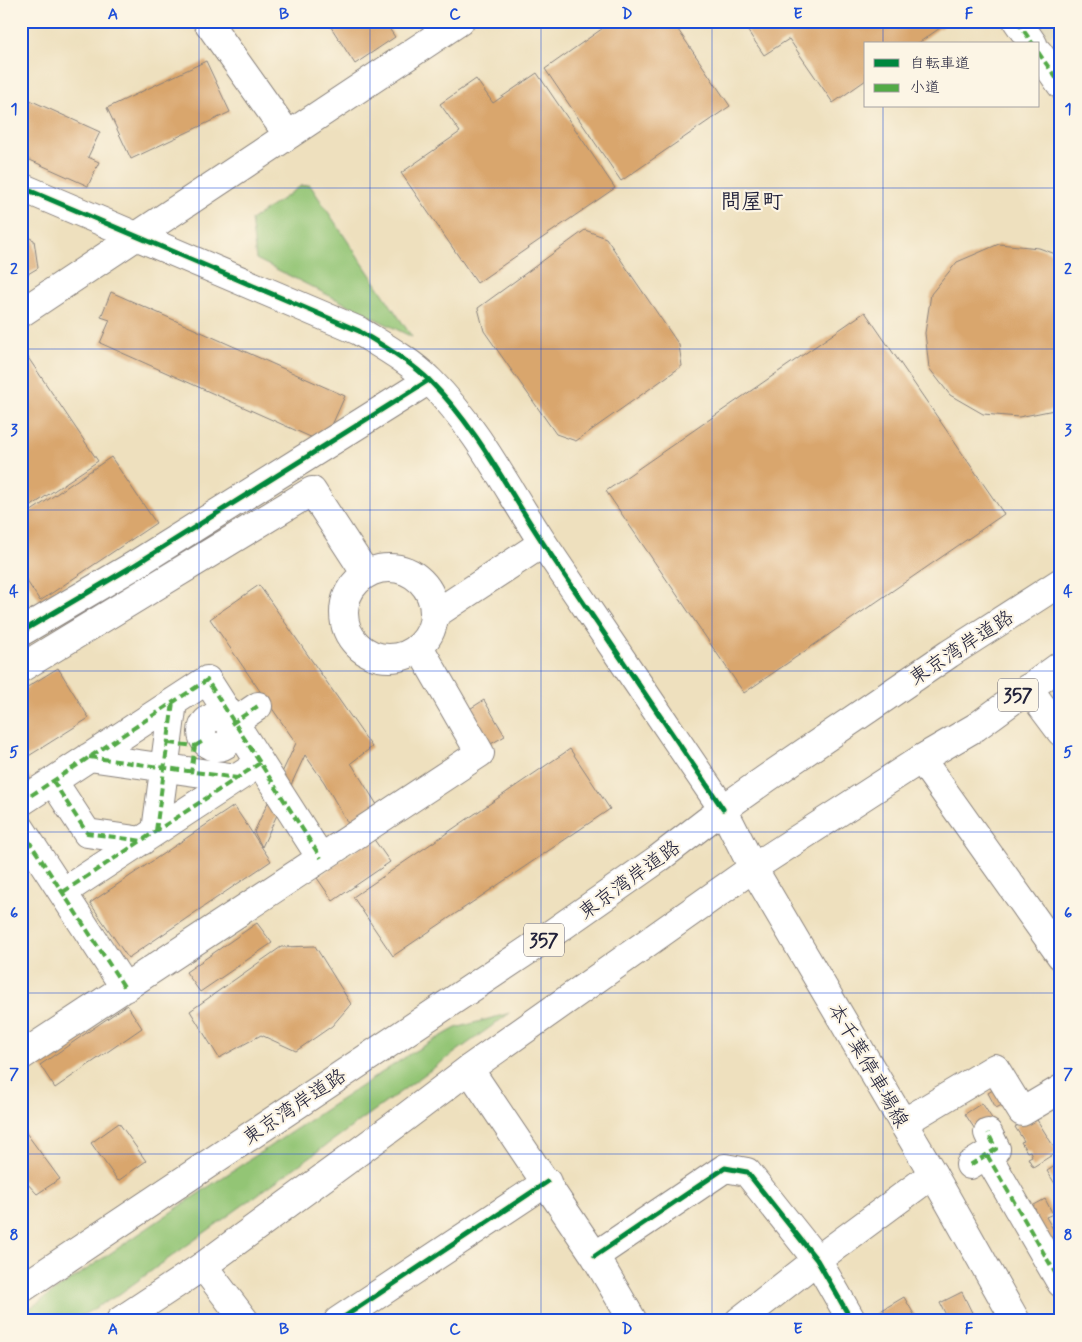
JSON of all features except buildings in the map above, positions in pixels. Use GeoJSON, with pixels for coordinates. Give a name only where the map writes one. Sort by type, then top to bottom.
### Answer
{"type":"FeatureCollection","features":[{"type":"Feature","properties":{"kind":"main road"},"geometry":{"type":"LineString","coordinates":[[21,312],[460,21]]}},
{"type":"Feature","properties":{"kind":"main road"},"geometry":{"type":"LineString","coordinates":[[1017,21],[1032,42]]}},
{"type":"Feature","properties":{"kind":"main road"},"geometry":{"type":"LineString","coordinates":[[217,25],[288,135]]}},
{"type":"Feature","properties":{"kind":"main road"},"geometry":{"type":"LineString","coordinates":[[1040,55],[1061,85]]}},
{"type":"Feature","properties":{"kind":"main road","name":"本千葉停車場線"},"geometry":{"type":"LineString","coordinates":[[21,187],[359,331],[397,355],[429,380],[456,410],[486,450],[543,543],[723,809],[753,868],[934,1174],[1016,1321]]}},
{"type":"Feature","properties":{"kind":"main road"},"geometry":{"type":"LineString","coordinates":[[21,632],[134,566],[429,380]]}},
{"type":"Feature","properties":{"kind":"main road"},"geometry":{"type":"LineString","coordinates":[[21,668],[312,491],[366,574]]}},
{"type":"Feature","properties":{"kind":"main road"},"geometry":{"type":"LineString","coordinates":[[434,614],[543,543]]}},
{"type":"Feature","properties":{"kind":"main road"},"geometry":{"type":"LineString","coordinates":[[134,566],[149,590]]}},
{"type":"Feature","properties":{"kind":"main road"},"geometry":{"type":"LineString","coordinates":[[379,568],[394,568],[408,572],[420,580],[429,592],[434,606],[434,621],[428,636],[419,647],[406,655],[391,658],[376,657],[362,650],[351,639],[345,625],[344,610],[347,596],[354,583],[366,574],[379,568]]}},
{"type":"Feature","properties":{"kind":"main road","name":"東京湾岸道路"},"geometry":{"type":"LineString","coordinates":[[21,1290],[527,951],[670,851],[723,809],[941,659],[1061,582]]}},
{"type":"Feature","properties":{"kind":"main road"},"geometry":{"type":"LineString","coordinates":[[21,1056],[480,754],[419,647]]}},
{"type":"Feature","properties":{"kind":"main road","name":"357"},"geometry":{"type":"LineString","coordinates":[[120,1321],[203,1266],[469,1069],[753,868],[920,759],[976,727],[1061,665]]}},
{"type":"Feature","properties":{"kind":"main road"},"geometry":{"type":"LineString","coordinates":[[21,802],[207,680],[232,724],[260,763],[321,858]]}},
{"type":"Feature","properties":{"kind":"main road"},"geometry":{"type":"LineString","coordinates":[[1028,688],[1061,732]]}},
{"type":"Feature","properties":{"kind":"main road"},"geometry":{"type":"LineString","coordinates":[[173,702],[189,743],[191,773]]}},
{"type":"Feature","properties":{"kind":"main road"},"geometry":{"type":"LineString","coordinates":[[232,724],[258,706]]}},
{"type":"Feature","properties":{"kind":"main road"},"geometry":{"type":"LineString","coordinates":[[149,836],[189,743],[202,731],[203,726],[210,719],[219,717],[232,724]]}},
{"type":"Feature","properties":{"kind":"main road"},"geometry":{"type":"LineString","coordinates":[[89,758],[237,778]]}},
{"type":"Feature","properties":{"kind":"main road"},"geometry":{"type":"LineString","coordinates":[[920,759],[1061,956]]}},
{"type":"Feature","properties":{"kind":"main road"},"geometry":{"type":"LineString","coordinates":[[63,892],[260,763]]}},
{"type":"Feature","properties":{"kind":"main road"},"geometry":{"type":"LineString","coordinates":[[53,781],[87,833],[149,836]]}},
{"type":"Feature","properties":{"kind":"main road"},"geometry":{"type":"LineString","coordinates":[[21,829],[125,988]]}},
{"type":"Feature","properties":{"kind":"main road"},"geometry":{"type":"LineString","coordinates":[[903,1123],[995,1068],[1022,1112],[1061,1089]]}},
{"type":"Feature","properties":{"kind":"main road"},"geometry":{"type":"LineString","coordinates":[[469,1069],[547,1182],[595,1256],[633,1321]]}},
{"type":"Feature","properties":{"kind":"main road"},"geometry":{"type":"LineString","coordinates":[[982,1151],[1061,1283]]}},
{"type":"Feature","properties":{"kind":"main road"},"geometry":{"type":"LineString","coordinates":[[595,1256],[725,1168],[747,1172],[817,1260],[852,1321]]}},
{"type":"Feature","properties":{"kind":"main road"},"geometry":{"type":"LineString","coordinates":[[740,1321],[817,1260],[934,1174]]}},
{"type":"Feature","properties":{"kind":"main road"},"geometry":{"type":"LineString","coordinates":[[338,1321],[547,1182]]}},
{"type":"Feature","properties":{"kind":"main road"},"geometry":{"type":"LineString","coordinates":[[203,1266],[244,1321]]}},
{"type":"Feature","properties":{"kind":"shaded area"},"geometry":{"type":"Polygon","coordinates":[[[1030,21],[1061,21],[1061,29],[1042,40],[1030,21]]]}},
{"type":"Feature","properties":{"kind":"green space"},"geometry":{"type":"Polygon","coordinates":[[[310,185],[412,337],[256,259],[251,220],[301,186],[310,185]]]}},
{"type":"Feature","properties":{"kind":"green space"},"geometry":{"type":"Polygon","coordinates":[[[510,1013],[118,1295],[72,1321],[21,1321],[21,1314],[214,1183],[413,1052],[456,1028],[510,1013]]]}},
{"type":"Feature","properties":{"kind":"marked path"},"geometry":{"type":"LineString","coordinates":[[1017,21],[1032,42]]}},
{"type":"Feature","properties":{"kind":"marked path"},"geometry":{"type":"LineString","coordinates":[[1040,55],[1061,85]]}},
{"type":"Feature","properties":{"kind":"marked path"},"geometry":{"type":"LineString","coordinates":[[21,802],[207,680],[321,858]]}},
{"type":"Feature","properties":{"kind":"marked path"},"geometry":{"type":"LineString","coordinates":[[156,831],[173,702]]}},
{"type":"Feature","properties":{"kind":"marked path"},"geometry":{"type":"LineString","coordinates":[[231,724],[258,706]]}},
{"type":"Feature","properties":{"kind":"marked path"},"geometry":{"type":"LineString","coordinates":[[195,746],[205,740]]}},
{"type":"Feature","properties":{"kind":"marked path"},"geometry":{"type":"LineString","coordinates":[[169,743],[195,746],[191,773]]}},
{"type":"Feature","properties":{"kind":"marked path"},"geometry":{"type":"LineString","coordinates":[[89,757],[237,778]]}},
{"type":"Feature","properties":{"kind":"marked path"},"geometry":{"type":"LineString","coordinates":[[63,892],[260,763]]}},
{"type":"Feature","properties":{"kind":"marked path"},"geometry":{"type":"LineString","coordinates":[[53,781],[87,833],[142,841]]}},
{"type":"Feature","properties":{"kind":"marked path"},"geometry":{"type":"LineString","coordinates":[[21,829],[125,988]]}},
{"type":"Feature","properties":{"kind":"marked path"},"geometry":{"type":"LineString","coordinates":[[970,1165],[996,1149],[988,1133]]}},
{"type":"Feature","properties":{"kind":"marked path"},"geometry":{"type":"LineString","coordinates":[[987,1155],[1061,1283]]}},
{"type":"Feature","properties":{"kind":"cycle path"},"geometry":{"type":"LineString","coordinates":[[21,187],[359,331],[396,354],[430,381],[465,422],[480,443],[536,533],[723,809]]}},
{"type":"Feature","properties":{"kind":"cycle path"},"geometry":{"type":"LineString","coordinates":[[21,632],[133,566],[429,380]]}},
{"type":"Feature","properties":{"kind":"cycle path"},"geometry":{"type":"LineString","coordinates":[[595,1256],[725,1168],[747,1172],[817,1260],[852,1321]]}},
{"type":"Feature","properties":{"kind":"cycle path"},"geometry":{"type":"LineString","coordinates":[[338,1321],[547,1182]]}},
{"type":"Feature","properties":{"kind":"district","name":"問屋町"},"geometry":{"type":"Point","coordinates":[752,201]}}]}
